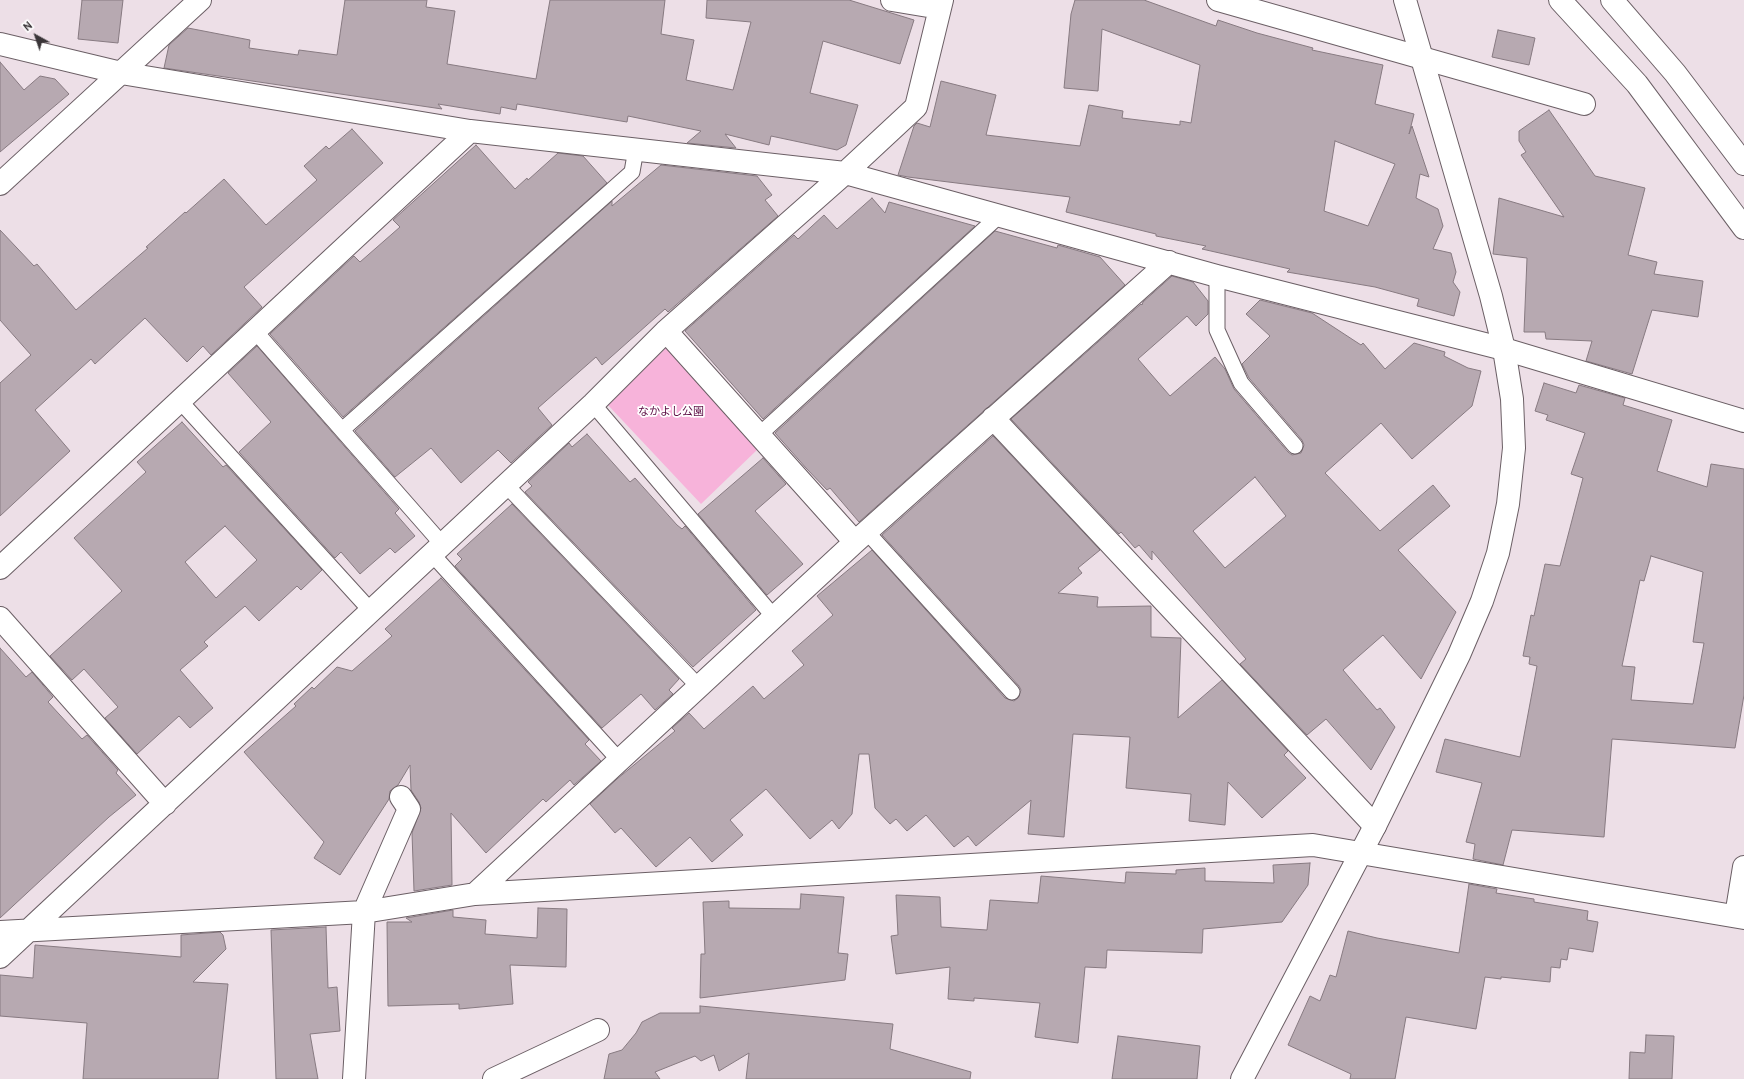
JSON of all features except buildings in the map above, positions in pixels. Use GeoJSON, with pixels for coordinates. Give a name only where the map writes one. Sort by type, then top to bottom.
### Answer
{"type":"FeatureCollection","features":[{"type":"Feature","properties":{"kind":"street"},"geometry":{"type":"LineString","coordinates":[[0,184],[200,0]]}},
{"type":"Feature","properties":{"kind":"street"},"geometry":{"type":"LineString","coordinates":[[0,957],[593,404],[666,332],[916,107],[941,4],[892,0]]}},
{"type":"Feature","properties":{"kind":"street"},"geometry":{"type":"LineString","coordinates":[[1218,0],[1584,104]]}},
{"type":"Feature","properties":{"kind":"street"},"geometry":{"type":"LineString","coordinates":[[1242,1079],[1375,826],[1459,655],[1482,601],[1498,553],[1508,504],[1514,448],[1512,399],[1504,349],[1491,296],[1405,0]]}},
{"type":"Feature","properties":{"kind":"street"},"geometry":{"type":"LineString","coordinates":[[1560,0],[1637,84],[1744,228]]}},
{"type":"Feature","properties":{"kind":"street"},"geometry":{"type":"LineString","coordinates":[[1612,0],[1675,73],[1744,164]]}},
{"type":"Feature","properties":{"kind":"street"},"geometry":{"type":"LineString","coordinates":[[0,44],[121,73],[470,131],[845,172],[1001,214],[1217,276],[1504,349],[1744,421]]}},
{"type":"Feature","properties":{"kind":"street"},"geometry":{"type":"LineString","coordinates":[[0,568],[470,131]]}},
{"type":"Feature","properties":{"kind":"street"},"geometry":{"type":"LineString","coordinates":[[476,894],[861,537],[1169,262]]}},
{"type":"Feature","properties":{"kind":"street"},"geometry":{"type":"LineString","coordinates":[[666,332],[759,435],[861,537]]}},
{"type":"Feature","properties":{"kind":"street"},"geometry":{"type":"LineString","coordinates":[[993,418],[1375,826]]}},
{"type":"Feature","properties":{"kind":"street"},"geometry":{"type":"LineString","coordinates":[[0,618],[165,804]]}},
{"type":"Feature","properties":{"kind":"street"},"geometry":{"type":"LineString","coordinates":[[354,1079],[364,912],[409,809],[401,796]]}},
{"type":"Feature","properties":{"kind":"street"},"geometry":{"type":"LineString","coordinates":[[0,932],[364,912],[476,894],[1313,845],[1740,917],[1744,867]]}},
{"type":"Feature","properties":{"kind":"street"},"geometry":{"type":"LineString","coordinates":[[494,1079],[598,1030]]}},
{"type":"Feature","properties":{"kind":"lane"},"geometry":{"type":"LineString","coordinates":[[342,430],[632,172],[636,149]]}},
{"type":"Feature","properties":{"kind":"lane"},"geometry":{"type":"LineString","coordinates":[[759,435],[1001,214]]}},
{"type":"Feature","properties":{"kind":"lane"},"geometry":{"type":"LineString","coordinates":[[1217,276],[1217,330],[1241,383],[1295,446]]}},
{"type":"Feature","properties":{"kind":"lane"},"geometry":{"type":"LineString","coordinates":[[255,331],[342,430],[437,549],[619,760]]}},
{"type":"Feature","properties":{"kind":"lane"},"geometry":{"type":"LineString","coordinates":[[180,401],[371,611]]}},
{"type":"Feature","properties":{"kind":"lane"},"geometry":{"type":"LineString","coordinates":[[593,404],[774,617]]}},
{"type":"Feature","properties":{"kind":"lane"},"geometry":{"type":"LineString","coordinates":[[506,485],[699,687]]}},
{"type":"Feature","properties":{"kind":"lane"},"geometry":{"type":"LineString","coordinates":[[861,537],[1012,692]]}},
{"type":"Feature","properties":{"kind":"green space","name":"なかよし公園"},"geometry":{"type":"Polygon","coordinates":[[[667,347],[758,449],[701,504],[607,404],[667,347]]]}}]}
